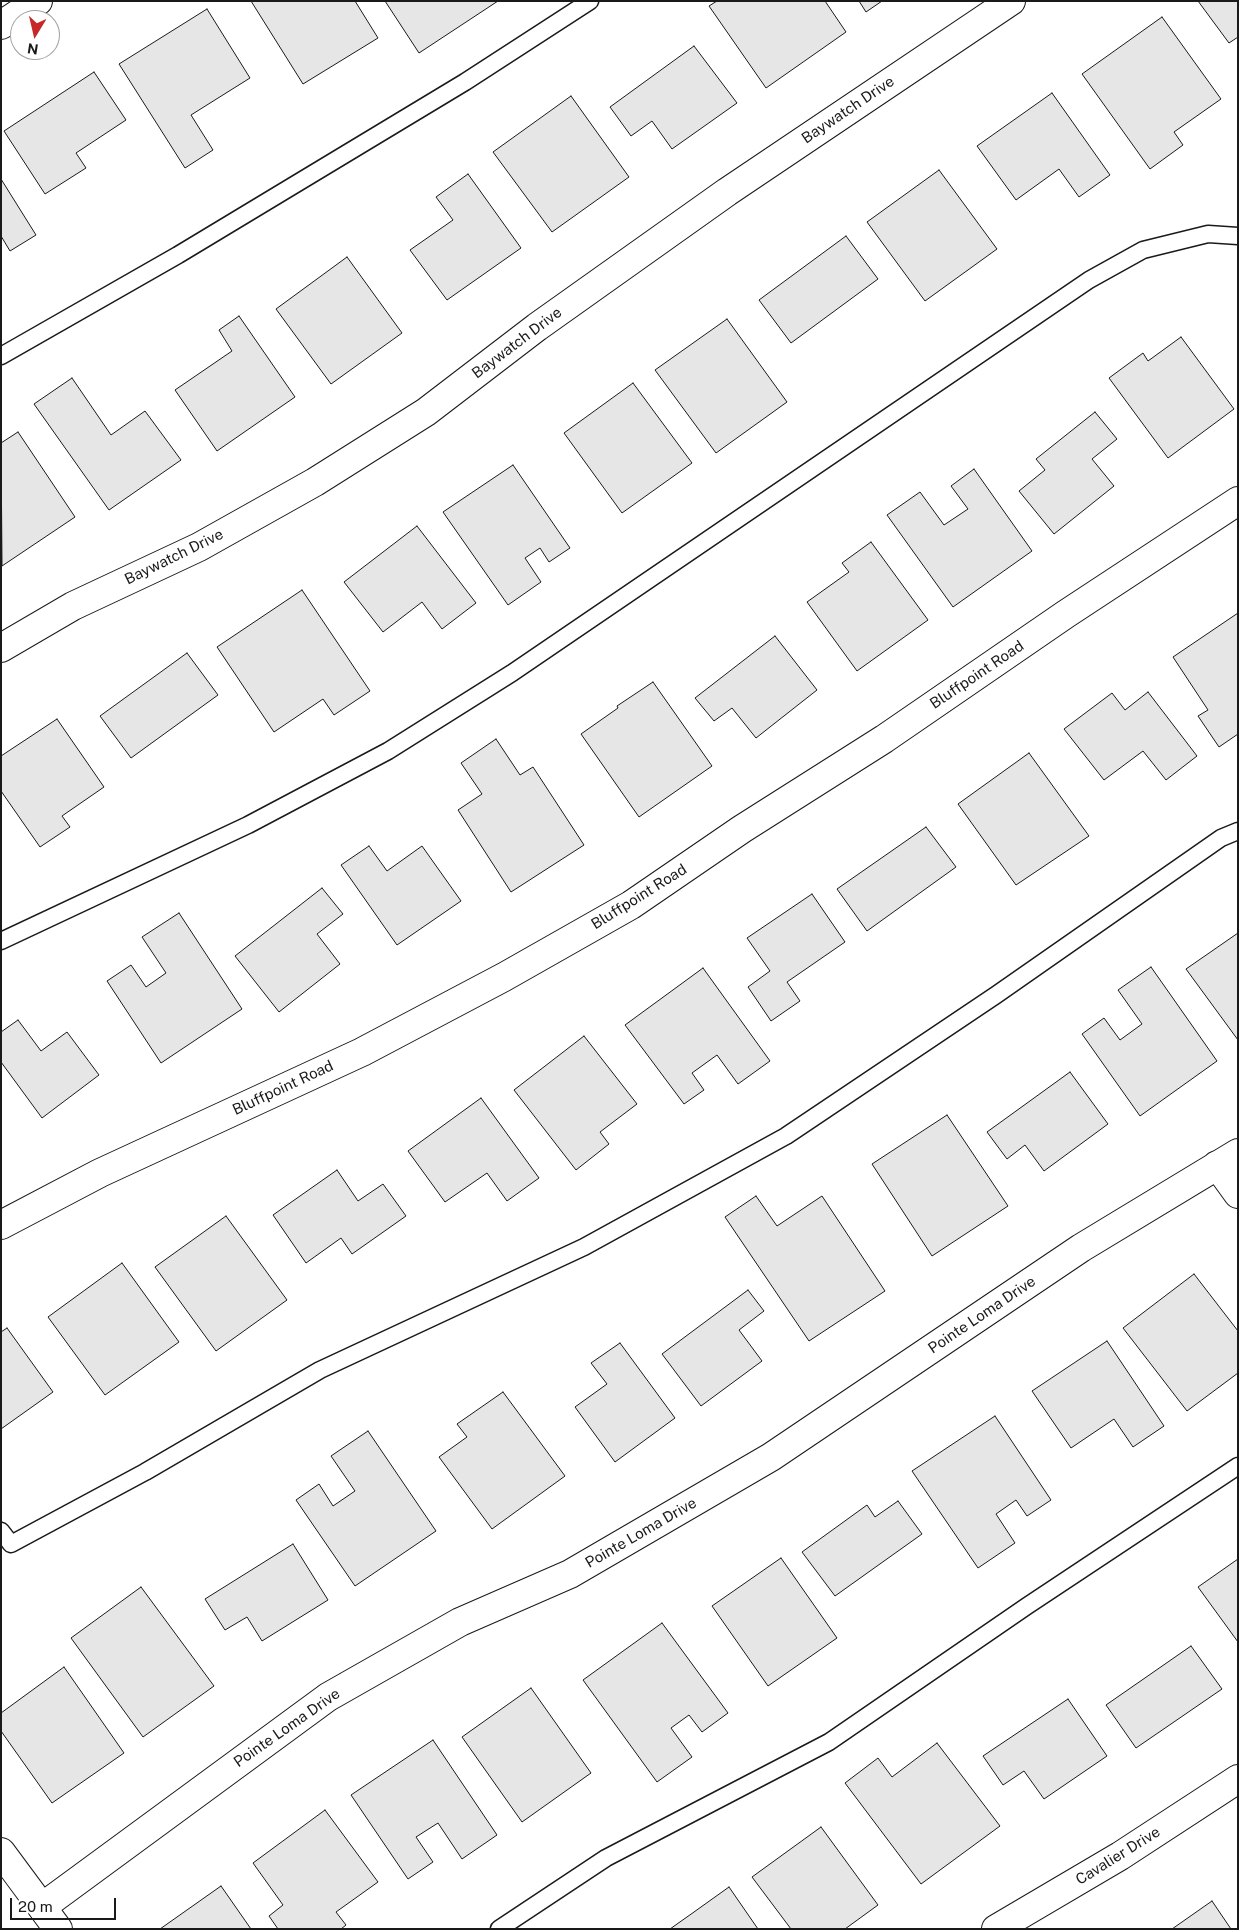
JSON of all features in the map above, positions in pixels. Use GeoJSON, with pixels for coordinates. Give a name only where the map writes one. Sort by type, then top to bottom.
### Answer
{"type":"FeatureCollection","features":[{"type":"Feature","properties":{"kind":"street"},"geometry":{"type":"LineString","coordinates":[[1,25],[38,1]]}},
{"type":"Feature","properties":{"kind":"street","name":"Baywatch Drive"},"geometry":{"type":"LineString","coordinates":[[1,648],[73,606],[199,547],[315,482],[426,412],[536,327],[726,192],[1011,1]]}},
{"type":"Feature","properties":{"kind":"street","name":"Bluffpoint Road"},"geometry":{"type":"LineString","coordinates":[[1,1225],[100,1173],[362,1052],[504,977],[631,905],[742,829],[884,739],[1066,614],[1238,501]]}},
{"type":"Feature","properties":{"kind":"street"},"geometry":{"type":"LineString","coordinates":[[1227,1159],[1238,1194]]}},
{"type":"Feature","properties":{"kind":"street","name":"Pointe Loma Drive"},"geometry":{"type":"LineString","coordinates":[[42,1907],[328,1697],[460,1622],[570,1574],[763,1462],[1080,1248],[1227,1159]]}},
{"type":"Feature","properties":{"kind":"street","name":"Cavalier Drive"},"geometry":{"type":"LineString","coordinates":[[996,1929],[1120,1856],[1238,1779]]}},
{"type":"Feature","properties":{"kind":"street"},"geometry":{"type":"LineString","coordinates":[[1,1852],[58,1929]]}},
{"type":"Feature","properties":{"kind":"lane"},"geometry":{"type":"LineString","coordinates":[[1,356],[178,255],[440,97],[590,1]]}},
{"type":"Feature","properties":{"kind":"lane"},"geometry":{"type":"LineString","coordinates":[[1,941],[248,825],[388,751],[512,673],[1089,280],[1143,250],[1208,234],[1238,236]]}},
{"type":"Feature","properties":{"kind":"lane"},"geometry":{"type":"LineString","coordinates":[[1,1531],[11,1544],[145,1472],[320,1370],[584,1247],[786,1136],[1004,990],[1221,838],[1238,831]]}},
{"type":"Feature","properties":{"kind":"lane"},"geometry":{"type":"LineString","coordinates":[[499,1929],[606,1858],[829,1742],[1027,1606],[1238,1466]]}},
{"type":"Feature","properties":{"kind":"building"},"geometry":{"type":"Polygon","coordinates":[[[251,1],[355,1],[378,38],[303,84],[251,1]]]}},
{"type":"Feature","properties":{"kind":"building"},"geometry":{"type":"Polygon","coordinates":[[[385,1],[498,1],[419,53],[385,1]]]}},
{"type":"Feature","properties":{"kind":"building"},"geometry":{"type":"Polygon","coordinates":[[[717,1],[825,1],[846,32],[766,88],[709,6],[717,1]]]}},
{"type":"Feature","properties":{"kind":"building"},"geometry":{"type":"Polygon","coordinates":[[[859,1],[882,1],[866,12],[859,1]]]}},
{"type":"Feature","properties":{"kind":"building"},"geometry":{"type":"Polygon","coordinates":[[[1198,1],[1238,1],[1238,37],[1229,43],[1198,1]]]}},
{"type":"Feature","properties":{"kind":"building"},"geometry":{"type":"Polygon","coordinates":[[[207,9],[250,78],[191,115],[213,150],[185,168],[119,64],[207,9]]]}},
{"type":"Feature","properties":{"kind":"building"},"geometry":{"type":"Polygon","coordinates":[[[1162,17],[1221,99],[1174,132],[1183,145],[1150,169],[1082,74],[1162,17]]]}},
{"type":"Feature","properties":{"kind":"building"},"geometry":{"type":"Polygon","coordinates":[[[694,46],[737,103],[672,149],[652,121],[631,136],[610,107],[694,46]]]}},
{"type":"Feature","properties":{"kind":"building"},"geometry":{"type":"Polygon","coordinates":[[[94,72],[126,120],[76,153],[86,168],[45,194],[4,131],[94,72]]]}},
{"type":"Feature","properties":{"kind":"building"},"geometry":{"type":"Polygon","coordinates":[[[1052,93],[1110,175],[1079,197],[1059,169],[1016,200],[977,146],[1052,93]]]}},
{"type":"Feature","properties":{"kind":"building"},"geometry":{"type":"Polygon","coordinates":[[[571,96],[629,177],[552,232],[493,152],[571,96]]]}},
{"type":"Feature","properties":{"kind":"building"},"geometry":{"type":"Polygon","coordinates":[[[939,170],[997,249],[925,301],[867,222],[939,170]]]}},
{"type":"Feature","properties":{"kind":"building"},"geometry":{"type":"Polygon","coordinates":[[[468,174],[521,248],[447,300],[410,250],[453,220],[436,197],[468,174]]]}},
{"type":"Feature","properties":{"kind":"building"},"geometry":{"type":"Polygon","coordinates":[[[1,179],[36,235],[10,251],[1,236],[1,179]]]}},
{"type":"Feature","properties":{"kind":"building"},"geometry":{"type":"Polygon","coordinates":[[[846,236],[878,279],[791,343],[759,300],[846,236]]]}},
{"type":"Feature","properties":{"kind":"building"},"geometry":{"type":"Polygon","coordinates":[[[347,257],[402,333],[331,384],[276,309],[347,257]]]}},
{"type":"Feature","properties":{"kind":"building"},"geometry":{"type":"Polygon","coordinates":[[[239,316],[295,397],[217,451],[175,390],[232,351],[219,330],[239,316]]]}},
{"type":"Feature","properties":{"kind":"building"},"geometry":{"type":"Polygon","coordinates":[[[727,319],[787,402],[716,453],[655,370],[727,319]]]}},
{"type":"Feature","properties":{"kind":"building"},"geometry":{"type":"Polygon","coordinates":[[[1181,337],[1234,409],[1168,458],[1109,378],[1143,353],[1148,361],[1181,337]]]}},
{"type":"Feature","properties":{"kind":"building"},"geometry":{"type":"Polygon","coordinates":[[[72,378],[111,435],[145,411],[181,460],[109,510],[34,404],[72,378]]]}},
{"type":"Feature","properties":{"kind":"building"},"geometry":{"type":"Polygon","coordinates":[[[633,383],[692,463],[622,513],[564,433],[633,383]]]}},
{"type":"Feature","properties":{"kind":"building"},"geometry":{"type":"Polygon","coordinates":[[[1095,412],[1117,439],[1092,459],[1114,486],[1054,534],[1019,491],[1045,470],[1036,459],[1095,412]]]}},
{"type":"Feature","properties":{"kind":"building"},"geometry":{"type":"Polygon","coordinates":[[[18,432],[75,517],[2,566],[1,443],[18,432]]]}},
{"type":"Feature","properties":{"kind":"building"},"geometry":{"type":"Polygon","coordinates":[[[513,465],[570,548],[549,562],[540,548],[525,558],[541,582],[508,605],[443,512],[513,465]]]}},
{"type":"Feature","properties":{"kind":"building"},"geometry":{"type":"Polygon","coordinates":[[[974,469],[1032,551],[953,607],[887,515],[920,492],[944,525],[968,509],[951,486],[974,469]]]}},
{"type":"Feature","properties":{"kind":"building"},"geometry":{"type":"Polygon","coordinates":[[[417,526],[476,603],[442,629],[422,602],[383,632],[344,582],[417,526]]]}},
{"type":"Feature","properties":{"kind":"building"},"geometry":{"type":"Polygon","coordinates":[[[871,542],[928,620],[857,671],[807,602],[849,572],[842,563],[871,542]]]}},
{"type":"Feature","properties":{"kind":"building"},"geometry":{"type":"Polygon","coordinates":[[[302,590],[370,691],[334,715],[323,699],[274,732],[217,647],[302,590]]]}},
{"type":"Feature","properties":{"kind":"building"},"geometry":{"type":"Polygon","coordinates":[[[1238,613],[1238,734],[1219,747],[1198,716],[1208,710],[1173,657],[1238,613]]]}},
{"type":"Feature","properties":{"kind":"building"},"geometry":{"type":"Polygon","coordinates":[[[775,636],[817,690],[756,738],[732,708],[714,721],[695,698],[775,636]]]}},
{"type":"Feature","properties":{"kind":"building"},"geometry":{"type":"Polygon","coordinates":[[[187,653],[218,695],[131,758],[100,716],[187,653]]]}},
{"type":"Feature","properties":{"kind":"building"},"geometry":{"type":"Polygon","coordinates":[[[653,682],[712,766],[639,817],[581,734],[618,708],[617,706],[653,682]]]}},
{"type":"Feature","properties":{"kind":"building"},"geometry":{"type":"Polygon","coordinates":[[[1148,692],[1197,756],[1166,780],[1143,751],[1104,780],[1064,729],[1112,693],[1125,710],[1148,692]]]}},
{"type":"Feature","properties":{"kind":"building"},"geometry":{"type":"Polygon","coordinates":[[[57,719],[104,787],[62,816],[70,827],[40,847],[1,791],[1,756],[57,719]]]}},
{"type":"Feature","properties":{"kind":"building"},"geometry":{"type":"Polygon","coordinates":[[[496,739],[520,775],[533,767],[584,845],[511,892],[458,810],[482,794],[461,763],[496,739]]]}},
{"type":"Feature","properties":{"kind":"building"},"geometry":{"type":"Polygon","coordinates":[[[1029,753],[1089,836],[1016,885],[958,804],[1029,753]]]}},
{"type":"Feature","properties":{"kind":"building"},"geometry":{"type":"Polygon","coordinates":[[[926,827],[956,867],[867,931],[837,889],[926,827]]]}},
{"type":"Feature","properties":{"kind":"building"},"geometry":{"type":"Polygon","coordinates":[[[369,846],[387,871],[422,846],[461,901],[397,945],[341,865],[369,846]]]}},
{"type":"Feature","properties":{"kind":"building"},"geometry":{"type":"Polygon","coordinates":[[[322,888],[343,914],[317,934],[340,964],[279,1012],[235,956],[322,888]]]}},
{"type":"Feature","properties":{"kind":"building"},"geometry":{"type":"Polygon","coordinates":[[[812,894],[845,942],[787,982],[800,1001],[771,1021],[748,987],[770,971],[747,938],[812,894]]]}},
{"type":"Feature","properties":{"kind":"building"},"geometry":{"type":"Polygon","coordinates":[[[179,913],[242,1009],[161,1063],[107,981],[131,965],[146,987],[166,973],[142,937],[179,913]]]}},
{"type":"Feature","properties":{"kind":"building"},"geometry":{"type":"Polygon","coordinates":[[[1238,933],[1238,1040],[1186,969],[1238,933]]]}},
{"type":"Feature","properties":{"kind":"building"},"geometry":{"type":"Polygon","coordinates":[[[1151,967],[1217,1061],[1140,1116],[1082,1034],[1104,1018],[1120,1040],[1142,1024],[1118,990],[1151,967]]]}},
{"type":"Feature","properties":{"kind":"building"},"geometry":{"type":"Polygon","coordinates":[[[703,968],[770,1061],[738,1084],[717,1055],[692,1073],[704,1090],[684,1104],[625,1025],[703,968]]]}},
{"type":"Feature","properties":{"kind":"building"},"geometry":{"type":"Polygon","coordinates":[[[18,1020],[41,1051],[67,1032],[99,1075],[42,1118],[1,1062],[1,1032],[18,1020]]]}},
{"type":"Feature","properties":{"kind":"building"},"geometry":{"type":"Polygon","coordinates":[[[584,1036],[637,1104],[600,1132],[609,1144],[576,1170],[514,1090],[584,1036]]]}},
{"type":"Feature","properties":{"kind":"building"},"geometry":{"type":"Polygon","coordinates":[[[1070,1072],[1108,1124],[1044,1171],[1025,1145],[1007,1159],[987,1132],[1070,1072]]]}},
{"type":"Feature","properties":{"kind":"building"},"geometry":{"type":"Polygon","coordinates":[[[481,1098],[539,1178],[507,1201],[487,1173],[445,1202],[408,1151],[481,1098]]]}},
{"type":"Feature","properties":{"kind":"building"},"geometry":{"type":"Polygon","coordinates":[[[947,1115],[1008,1206],[932,1256],[872,1164],[947,1115]]]}},
{"type":"Feature","properties":{"kind":"building"},"geometry":{"type":"Polygon","coordinates":[[[337,1170],[358,1201],[383,1184],[406,1216],[352,1254],[341,1238],[306,1263],[273,1215],[337,1170]]]}},
{"type":"Feature","properties":{"kind":"building"},"geometry":{"type":"Polygon","coordinates":[[[756,1196],[777,1226],[822,1196],[885,1291],[809,1341],[725,1217],[756,1196]]]}},
{"type":"Feature","properties":{"kind":"building"},"geometry":{"type":"Polygon","coordinates":[[[226,1216],[287,1300],[216,1351],[155,1267],[226,1216]]]}},
{"type":"Feature","properties":{"kind":"building"},"geometry":{"type":"Polygon","coordinates":[[[122,1263],[179,1342],[105,1395],[48,1317],[122,1263]]]}},
{"type":"Feature","properties":{"kind":"building"},"geometry":{"type":"Polygon","coordinates":[[[1194,1274],[1238,1331],[1238,1373],[1187,1411],[1123,1328],[1194,1274]]]}},
{"type":"Feature","properties":{"kind":"building"},"geometry":{"type":"Polygon","coordinates":[[[748,1290],[764,1311],[739,1330],[762,1361],[701,1406],[662,1354],[748,1290]]]}},
{"type":"Feature","properties":{"kind":"building"},"geometry":{"type":"Polygon","coordinates":[[[7,1328],[53,1392],[1,1429],[1,1332],[7,1328]]]}},
{"type":"Feature","properties":{"kind":"building"},"geometry":{"type":"Polygon","coordinates":[[[1107,1341],[1164,1426],[1133,1447],[1114,1419],[1071,1448],[1032,1391],[1107,1341]]]}},
{"type":"Feature","properties":{"kind":"building"},"geometry":{"type":"Polygon","coordinates":[[[620,1343],[675,1418],[615,1462],[575,1407],[607,1384],[591,1363],[620,1343]]]}},
{"type":"Feature","properties":{"kind":"building"},"geometry":{"type":"Polygon","coordinates":[[[503,1392],[565,1476],[492,1529],[439,1457],[467,1437],[457,1424],[503,1392]]]}},
{"type":"Feature","properties":{"kind":"building"},"geometry":{"type":"Polygon","coordinates":[[[995,1416],[1051,1500],[1027,1516],[1016,1500],[996,1514],[1015,1543],[978,1568],[912,1471],[995,1416]]]}},
{"type":"Feature","properties":{"kind":"building"},"geometry":{"type":"Polygon","coordinates":[[[368,1431],[436,1531],[355,1586],[296,1500],[319,1484],[333,1506],[355,1491],[331,1456],[368,1431]]]}},
{"type":"Feature","properties":{"kind":"building"},"geometry":{"type":"Polygon","coordinates":[[[898,1501],[922,1534],[835,1596],[802,1552],[867,1505],[875,1517],[898,1501]]]}},
{"type":"Feature","properties":{"kind":"building"},"geometry":{"type":"Polygon","coordinates":[[[293,1544],[328,1600],[262,1641],[247,1617],[225,1630],[205,1599],[293,1544]]]}},
{"type":"Feature","properties":{"kind":"building"},"geometry":{"type":"Polygon","coordinates":[[[781,1558],[837,1638],[768,1686],[712,1606],[781,1558]]]}},
{"type":"Feature","properties":{"kind":"building"},"geometry":{"type":"Polygon","coordinates":[[[1238,1559],[1238,1642],[1198,1587],[1238,1559]]]}},
{"type":"Feature","properties":{"kind":"building"},"geometry":{"type":"Polygon","coordinates":[[[141,1587],[214,1686],[143,1737],[71,1638],[141,1587]]]}},
{"type":"Feature","properties":{"kind":"building"},"geometry":{"type":"Polygon","coordinates":[[[662,1623],[728,1713],[702,1732],[689,1715],[671,1728],[692,1757],[657,1782],[583,1680],[662,1623]]]}},
{"type":"Feature","properties":{"kind":"building"},"geometry":{"type":"Polygon","coordinates":[[[1191,1646],[1222,1689],[1136,1748],[1106,1705],[1191,1646]]]}},
{"type":"Feature","properties":{"kind":"building"},"geometry":{"type":"Polygon","coordinates":[[[64,1667],[124,1753],[52,1803],[1,1731],[1,1713],[64,1667]]]}},
{"type":"Feature","properties":{"kind":"building"},"geometry":{"type":"Polygon","coordinates":[[[531,1688],[591,1773],[522,1822],[462,1737],[531,1688]]]}},
{"type":"Feature","properties":{"kind":"building"},"geometry":{"type":"Polygon","coordinates":[[[1068,1699],[1107,1756],[1044,1799],[1024,1771],[1003,1785],[983,1756],[1068,1699]]]}},
{"type":"Feature","properties":{"kind":"building"},"geometry":{"type":"Polygon","coordinates":[[[433,1740],[497,1835],[462,1859],[438,1823],[416,1837],[433,1862],[408,1879],[351,1795],[433,1740]]]}},
{"type":"Feature","properties":{"kind":"building"},"geometry":{"type":"Polygon","coordinates":[[[937,1743],[1000,1826],[921,1884],[845,1783],[878,1758],[892,1777],[937,1743]]]}},
{"type":"Feature","properties":{"kind":"building"},"geometry":{"type":"Polygon","coordinates":[[[325,1810],[378,1882],[336,1912],[346,1925],[341,1929],[278,1929],[269,1916],[283,1905],[253,1863],[325,1810]]]}},
{"type":"Feature","properties":{"kind":"building"},"geometry":{"type":"Polygon","coordinates":[[[821,1827],[878,1905],[845,1929],[791,1929],[752,1877],[821,1827]]]}},
{"type":"Feature","properties":{"kind":"building"},"geometry":{"type":"Polygon","coordinates":[[[221,1886],[251,1929],[160,1929],[221,1886]]]}},
{"type":"Feature","properties":{"kind":"building"},"geometry":{"type":"Polygon","coordinates":[[[729,1887],[758,1929],[670,1929],[694,1912],[729,1887]]]}},
{"type":"Feature","properties":{"kind":"building"},"geometry":{"type":"Polygon","coordinates":[[[1212,1901],[1231,1929],[1172,1929],[1212,1901]]]}}]}
